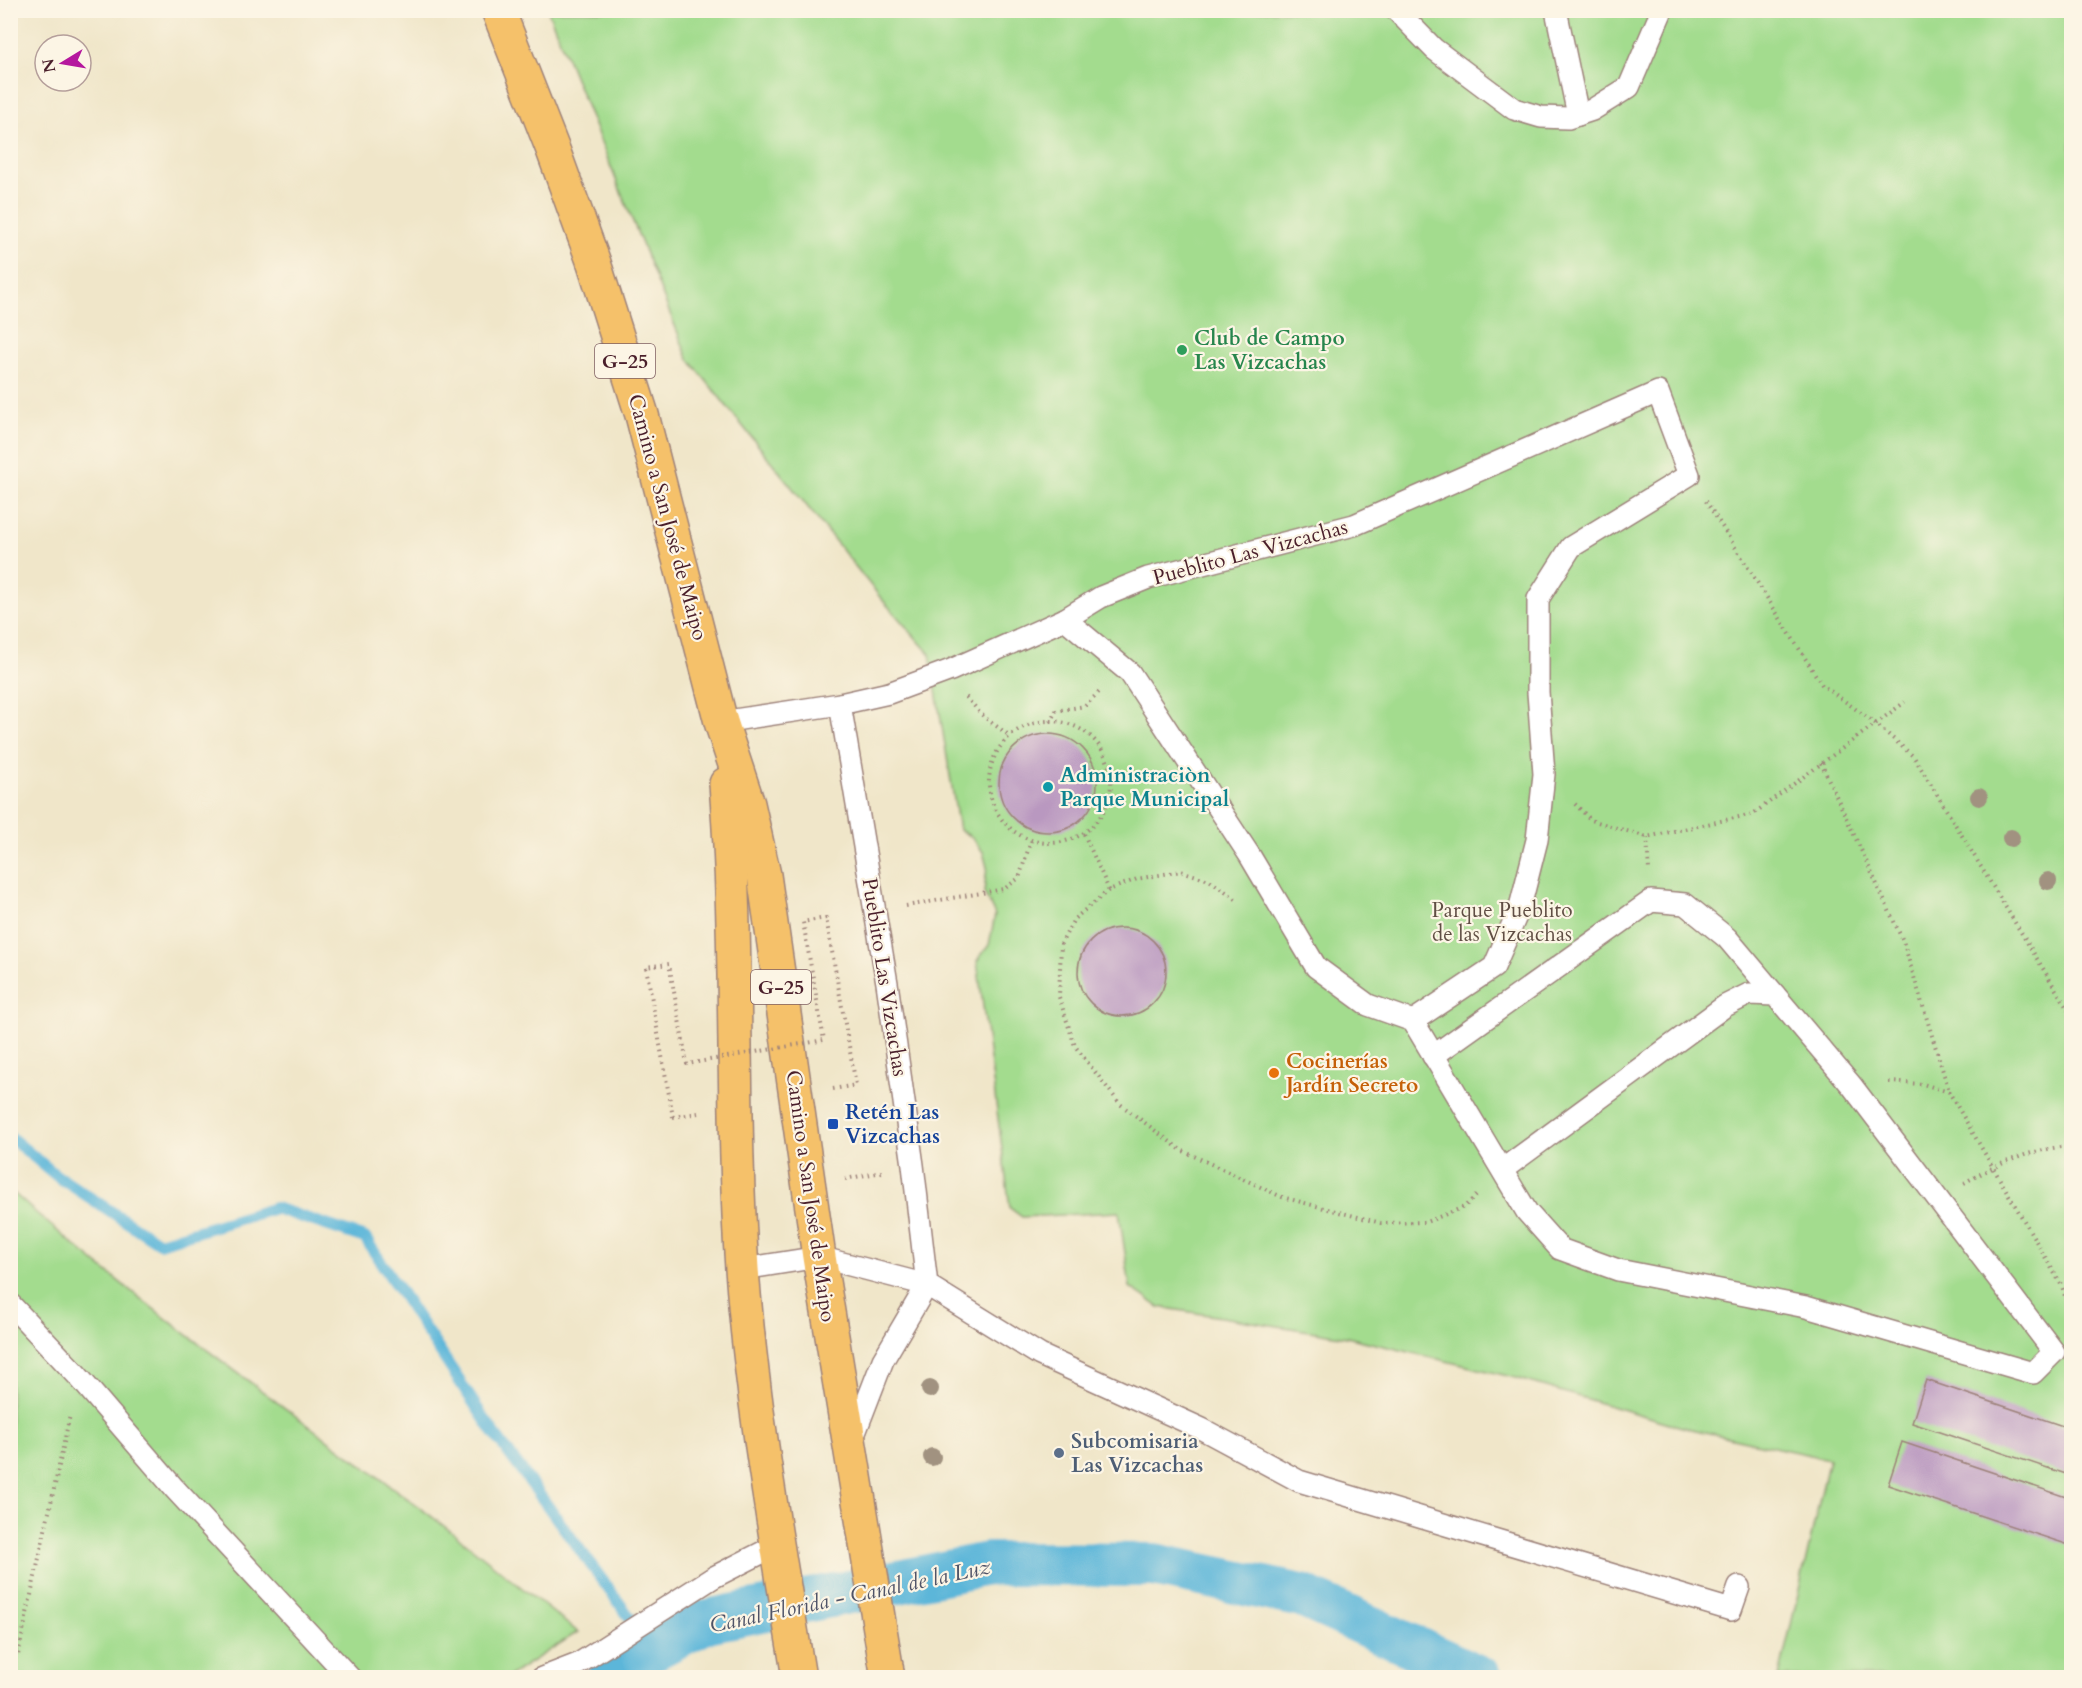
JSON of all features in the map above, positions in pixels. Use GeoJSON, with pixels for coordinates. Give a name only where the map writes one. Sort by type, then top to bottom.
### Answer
{"type":"FeatureCollection","features":[{"type":"Feature","properties":{"kind":"main road","name":"Camino a San José de Maipo"},"geometry":{"type":"LineString","coordinates":[[498,10],[564,181],[642,415],[721,722],[748,804],[764,875],[819,1257],[888,1676]]}},
{"type":"Feature","properties":{"kind":"main road","name":"Camino a San José de Maipo"},"geometry":{"type":"LineString","coordinates":[[721,722],[733,865],[734,1107],[742,1269],[761,1441],[799,1677]]}},
{"type":"Feature","properties":{"kind":"lane"},"geometry":{"type":"LineString","coordinates":[[1396,10],[1434,49],[1514,109],[1541,117],[1568,118],[1592,110],[1629,87],[1662,10]]}},
{"type":"Feature","properties":{"kind":"lane"},"geometry":{"type":"LineString","coordinates":[[1556,10],[1578,115]]}},
{"type":"Feature","properties":{"kind":"lane","name":"Pueblito Las Vizcachas"},"geometry":{"type":"LineString","coordinates":[[721,722],[840,704],[889,693],[951,670],[1065,619],[1101,597],[1148,578],[1354,525],[1658,392],[1689,475]]}},
{"type":"Feature","properties":{"kind":"lane"},"geometry":{"type":"LineString","coordinates":[[1413,1021],[1494,967],[1520,907],[1537,840],[1544,774],[1538,692],[1538,599],[1571,547],[1689,475]]}},
{"type":"Feature","properties":{"kind":"lane"},"geometry":{"type":"LineString","coordinates":[[1065,619],[1130,673],[1250,856],[1316,967],[1368,1005],[1413,1021],[1433,1056],[1527,1212],[1560,1249],[1618,1270],[1806,1307],[2034,1373],[2054,1352],[1852,1086],[1726,938],[1685,904],[1651,901],[1433,1056]]}},
{"type":"Feature","properties":{"kind":"lane","name":"Pueblito Las Vizcachas"},"geometry":{"type":"LineString","coordinates":[[840,704],[914,1165],[927,1285]]}},
{"type":"Feature","properties":{"kind":"lane"},"geometry":{"type":"LineString","coordinates":[[1502,1170],[1725,1006],[1749,994],[1775,994]]}},
{"type":"Feature","properties":{"kind":"lane"},"geometry":{"type":"LineString","coordinates":[[742,1269],[819,1257],[927,1285],[1040,1355],[1202,1429],[1299,1481],[1731,1610],[1739,1587]]}},
{"type":"Feature","properties":{"kind":"lane"},"geometry":{"type":"LineString","coordinates":[[850,1449],[864,1403],[883,1360],[927,1285]]}},
{"type":"Feature","properties":{"kind":"lane"},"geometry":{"type":"LineString","coordinates":[[10,1304],[78,1376],[174,1488],[350,1677]]}},
{"type":"Feature","properties":{"kind":"lane"},"geometry":{"type":"LineString","coordinates":[[542,1677],[578,1664],[662,1612],[714,1576],[777,1547]]}},
{"type":"Feature","properties":{"kind":"path"},"geometry":{"type":"LineString","coordinates":[[1689,475],[1822,685],[1875,723],[1914,757],[2072,1016]]}},
{"type":"Feature","properties":{"kind":"path"},"geometry":{"type":"LineString","coordinates":[[1050,722],[1056,711],[1085,706],[1122,667]]}},
{"type":"Feature","properties":{"kind":"path"},"geometry":{"type":"LineString","coordinates":[[951,670],[969,702],[984,717],[1010,736]]}},
{"type":"Feature","properties":{"kind":"path"},"geometry":{"type":"LineString","coordinates":[[1544,774],[1591,820],[1647,837],[1754,814],[1905,702]]}},
{"type":"Feature","properties":{"kind":"path"},"geometry":{"type":"LineString","coordinates":[[1050,722],[1078,727],[1094,739],[1104,753],[1111,770],[1112,789],[1107,807],[1098,822],[1084,834],[1067,842],[1049,844],[1031,841],[1015,832],[1001,819],[993,803],[989,785],[991,767],[998,750],[1010,736],[1025,726],[1050,722]]}},
{"type":"Feature","properties":{"kind":"path"},"geometry":{"type":"LineString","coordinates":[[1821,763],[1903,941],[1949,1092],[2062,1286],[2067,1303],[2054,1352]]}},
{"type":"Feature","properties":{"kind":"path"},"geometry":{"type":"LineString","coordinates":[[1084,834],[1109,890]]}},
{"type":"Feature","properties":{"kind":"path"},"geometry":{"type":"LineString","coordinates":[[875,911],[1004,889],[1019,878],[1031,841]]}},
{"type":"Feature","properties":{"kind":"path"},"geometry":{"type":"LineString","coordinates":[[1237,900],[1209,880],[1181,871],[1137,879],[1109,890],[1074,919],[1061,944],[1059,997],[1075,1046],[1120,1104],[1181,1150],[1282,1197],[1381,1223],[1426,1222],[1464,1207],[1502,1170]]}},
{"type":"Feature","properties":{"kind":"path"},"geometry":{"type":"LineString","coordinates":[[673,1117],[646,967],[669,964],[687,1064],[824,1040],[802,922],[826,918],[856,1085]]}},
{"type":"Feature","properties":{"kind":"path"},"geometry":{"type":"LineString","coordinates":[[1852,1086],[1889,1082],[1923,1084],[1949,1092]]}},
{"type":"Feature","properties":{"kind":"path"},"geometry":{"type":"LineString","coordinates":[[1937,1198],[1993,1166],[2050,1147],[2072,1146]]}},
{"type":"Feature","properties":{"kind":"path"},"geometry":{"type":"LineString","coordinates":[[809,1187],[914,1165]]}},
{"type":"Feature","properties":{"kind":"path"},"geometry":{"type":"LineString","coordinates":[[10,1640],[18,1655],[78,1376]]}},
{"type":"Feature","properties":{"kind":"green space","name":"Parque Pueblito de las Vizcachas"},"geometry":{"type":"Polygon","coordinates":[[[548,11],[2071,11],[2071,1677],[1779,1677],[1829,1459],[1682,1427],[1512,1377],[1347,1337],[1159,1307],[1130,1287],[1119,1212],[1022,1217],[1010,1208],[977,961],[989,945],[995,915],[984,892],[987,867],[983,852],[972,837],[959,830],[930,654],[880,597],[688,358],[548,11]]]}},
{"type":"Feature","properties":{"kind":"green space"},"geometry":{"type":"Polygon","coordinates":[[[10,1190],[113,1277],[435,1519],[578,1632],[508,1677],[11,1677],[10,1190]]]}},
{"type":"Feature","properties":{"kind":"building","name":"Administraciòn Parque Municipal"},"geometry":{"type":"Polygon","coordinates":[[[1048,734],[1067,738],[1083,748],[1093,764],[1097,783],[1093,802],[1083,818],[1067,828],[1048,832],[1029,828],[1013,818],[1003,802],[999,783],[1003,764],[1013,748],[1029,738],[1048,734]]]}},
{"type":"Feature","properties":{"kind":"building"},"geometry":{"type":"Polygon","coordinates":[[[1122,928],[1139,932],[1153,941],[1162,955],[1166,972],[1162,989],[1153,1003],[1139,1012],[1122,1016],[1105,1012],[1091,1003],[1082,989],[1078,972],[1082,955],[1091,941],[1105,932],[1122,928]]]}},
{"type":"Feature","properties":{"kind":"building"},"geometry":{"type":"Polygon","coordinates":[[[1926,1380],[2072,1429],[2072,1476],[1912,1423],[1926,1380]]]}},
{"type":"Feature","properties":{"kind":"building"},"geometry":{"type":"Polygon","coordinates":[[[1902,1442],[2072,1499],[2072,1546],[1888,1485],[1902,1442]]]}},
{"type":"Feature","properties":{"kind":"waterway"},"geometry":{"type":"LineString","coordinates":[[10,1137],[57,1176],[159,1243],[275,1208],[365,1238],[491,1429],[653,1649]]}},
{"type":"Feature","properties":{"kind":"waterway","name":"Canal Florida - Canal de la Luz"},"geometry":{"type":"LineString","coordinates":[[608,1678],[653,1649],[707,1621],[987,1564],[1154,1565],[1302,1596],[1481,1678]]}},
{"type":"Feature","properties":{"kind":"place","name":"Club de Campo Las Vizcachas"},"geometry":{"type":"Point","coordinates":[1182,350]}},
{"type":"Feature","properties":{"kind":"place","name":"Administraciòn Parque Municipal"},"geometry":{"type":"Point","coordinates":[1048,787]}},
{"type":"Feature","properties":{"kind":"place","name":"Cocinerías Jardín Secreto"},"geometry":{"type":"Point","coordinates":[1274,1073]}},
{"type":"Feature","properties":{"kind":"place","name":"Retén Las Vizcachas"},"geometry":{"type":"Point","coordinates":[833,1124]}},
{"type":"Feature","properties":{"kind":"place","name":"Subcomisaria Las Vizcachas"},"geometry":{"type":"Point","coordinates":[1059,1453]}}]}
